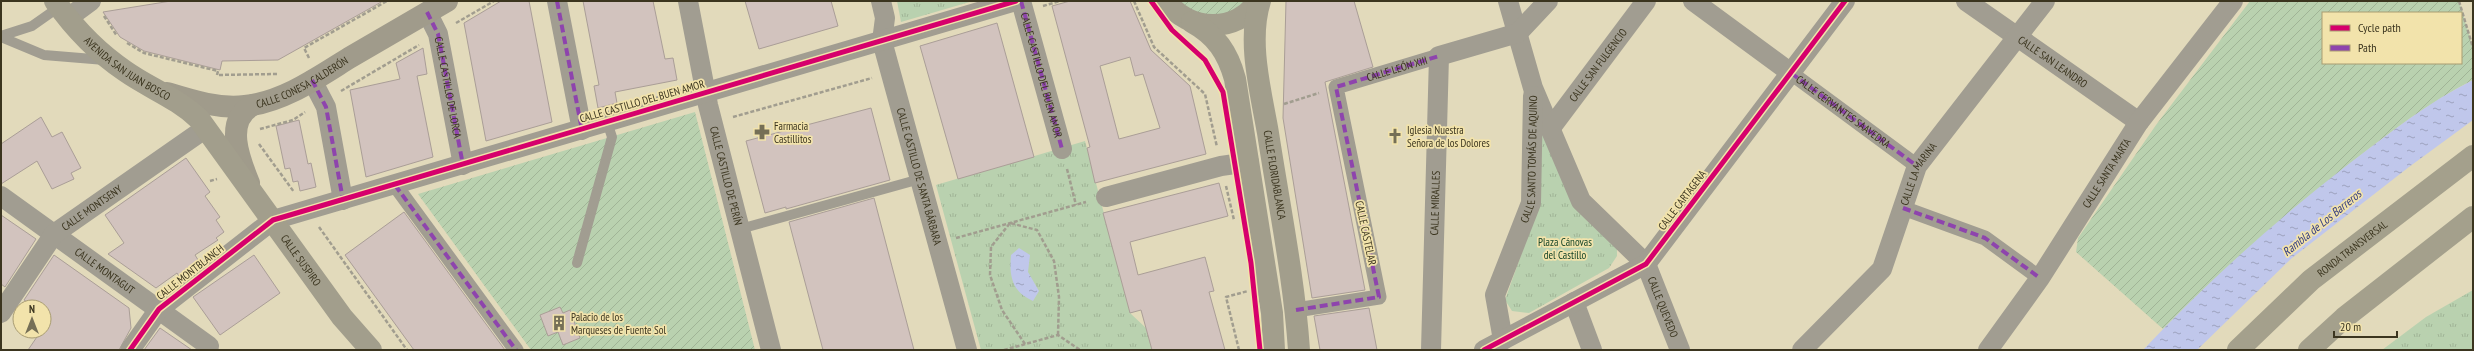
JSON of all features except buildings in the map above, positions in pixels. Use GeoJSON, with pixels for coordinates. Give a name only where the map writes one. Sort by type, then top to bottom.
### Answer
{"type":"FeatureCollection","features":[{"type":"Feature","properties":{"kind":"highway","name":"RONDA TRANSVERSAL"},"geometry":{"type":"LineString","coordinates":[[2238,350],[2311,280],[2473,156]]}},
{"type":"Feature","properties":{"kind":"highway"},"geometry":{"type":"LineString","coordinates":[[2309,350],[2344,318],[2473,217]]}},
{"type":"Feature","properties":{"kind":"main road"},"geometry":{"type":"LineString","coordinates":[[1166,1],[1175,11],[1212,34],[1231,64],[1249,162],[1272,313],[1274,350]]}},
{"type":"Feature","properties":{"kind":"main road"},"geometry":{"type":"LineString","coordinates":[[1192,22],[1209,26],[1228,23],[1242,16],[1259,1]]}},
{"type":"Feature","properties":{"kind":"main road","name":"CALLE FLORIDABLANCA"},"geometry":{"type":"LineString","coordinates":[[1259,1],[1255,28],[1258,74],[1296,310],[1298,350]]}},
{"type":"Feature","properties":{"kind":"main road","name":"CALLE CONESA CALDERÓN"},"geometry":{"type":"LineString","coordinates":[[144,83],[173,95],[212,106],[253,105],[284,96],[308,71],[441,4]]}},
{"type":"Feature","properties":{"kind":"main road","name":"AVENIDA SAN JUAN BOSCO"},"geometry":{"type":"LineString","coordinates":[[61,9],[88,41],[112,61],[144,83],[179,102],[206,128]]}},
{"type":"Feature","properties":{"kind":"main road"},"geometry":{"type":"LineString","coordinates":[[250,188],[240,160],[236,135],[241,117],[253,105]]}},
{"type":"Feature","properties":{"kind":"main road"},"geometry":{"type":"LineString","coordinates":[[206,128],[203,114],[212,106]]}},
{"type":"Feature","properties":{"kind":"main road","name":"CALLE SUSPIRO"},"geometry":{"type":"LineString","coordinates":[[206,128],[342,317],[372,350]]}},
{"type":"Feature","properties":{"kind":"street"},"geometry":{"type":"LineString","coordinates":[[557,1],[582,130]]}},
{"type":"Feature","properties":{"kind":"street","name":"CALLE CASTILLO DE PERÍN"},"geometry":{"type":"LineString","coordinates":[[688,1],[705,93],[771,350]]}},
{"type":"Feature","properties":{"kind":"street","name":"CALLE CASTILLO DE SANTA BÁRBARA"},"geometry":{"type":"LineString","coordinates":[[881,1],[884,18],[882,40],[967,350]]}},
{"type":"Feature","properties":{"kind":"street","name":"CALLE CASTILLO DEL BUEN AMOR"},"geometry":{"type":"LineString","coordinates":[[273,220],[1016,1]]}},
{"type":"Feature","properties":{"kind":"street","name":"CALLE CASTILLO DEL BUEN AMOR"},"geometry":{"type":"LineString","coordinates":[[1021,1],[1062,149]]}},
{"type":"Feature","properties":{"kind":"street"},"geometry":{"type":"LineString","coordinates":[[1508,1],[1533,88]]}},
{"type":"Feature","properties":{"kind":"street"},"geometry":{"type":"LineString","coordinates":[[1518,33],[1548,1]]}},
{"type":"Feature","properties":{"kind":"street","name":"CALLE SAN FULGENCIO"},"geometry":{"type":"LineString","coordinates":[[1550,129],[1646,1]]}},
{"type":"Feature","properties":{"kind":"street","name":"CALLE CERVANTES SAAVEDRA"},"geometry":{"type":"LineString","coordinates":[[1693,1],[1917,166]]}},
{"type":"Feature","properties":{"kind":"street","name":"CALLE CARTAGENA"},"geometry":{"type":"LineString","coordinates":[[1484,350],[1646,264],[1845,1]]}},
{"type":"Feature","properties":{"kind":"street","name":"CALLE SAN LEANDRO"},"geometry":{"type":"LineString","coordinates":[[1966,1],[2016,38],[2139,122]]}},
{"type":"Feature","properties":{"kind":"street","name":"CALLE LA MARINA"},"geometry":{"type":"LineString","coordinates":[[1802,350],[1882,269],[1917,166],[2045,1]]}},
{"type":"Feature","properties":{"kind":"street","name":"CALLE SANTA MARTA"},"geometry":{"type":"LineString","coordinates":[[1988,350],[2040,278],[2139,122],[2233,1]]}},
{"type":"Feature","properties":{"kind":"street","name":"CALLE CASTILLO DE LORCA"},"geometry":{"type":"LineString","coordinates":[[441,4],[438,34],[463,165]]}},
{"type":"Feature","properties":{"kind":"street"},"geometry":{"type":"LineString","coordinates":[[61,9],[96,6]]}},
{"type":"Feature","properties":{"kind":"street","name":"CALLE LEÓN XIII"},"geometry":{"type":"LineString","coordinates":[[1336,87],[1518,33]]}},
{"type":"Feature","properties":{"kind":"street","name":"CALLE MIRALLES"},"geometry":{"type":"LineString","coordinates":[[1431,350],[1438,56]]}},
{"type":"Feature","properties":{"kind":"street"},"geometry":{"type":"LineString","coordinates":[[308,71],[326,107],[343,200]]}},
{"type":"Feature","properties":{"kind":"street","name":"CALLE CASTELAR"},"geometry":{"type":"LineString","coordinates":[[1296,310],[1379,297],[1336,87]]}},
{"type":"Feature","properties":{"kind":"street","name":"CALLE SANTO TOMÁS DE AQUINO"},"geometry":{"type":"LineString","coordinates":[[1533,88],[1581,201],[1646,264]]}},
{"type":"Feature","properties":{"kind":"street","name":"CALLE SANTO TOMÁS DE AQUINO"},"geometry":{"type":"LineString","coordinates":[[1503,340],[1495,295],[1532,203],[1533,88]]}},
{"type":"Feature","properties":{"kind":"street","name":"CALLE MONTSENY"},"geometry":{"type":"LineString","coordinates":[[1,312],[54,234],[206,128]]}},
{"type":"Feature","properties":{"kind":"street"},"geometry":{"type":"LineString","coordinates":[[1099,199],[1221,166],[1249,162]]}},
{"type":"Feature","properties":{"kind":"street"},"geometry":{"type":"LineString","coordinates":[[395,185],[516,350]]}},
{"type":"Feature","properties":{"kind":"street","name":"CALLE MONTAGUT"},"geometry":{"type":"LineString","coordinates":[[1,196],[209,346]]}},
{"type":"Feature","properties":{"kind":"street"},"geometry":{"type":"LineString","coordinates":[[1903,208],[1985,238],[2040,278]]}},
{"type":"Feature","properties":{"kind":"street","name":"CALLE MONTBLANCH"},"geometry":{"type":"LineString","coordinates":[[130,350],[158,309],[273,220]]}},
{"type":"Feature","properties":{"kind":"street","name":"CALLE QUEVEDO"},"geometry":{"type":"LineString","coordinates":[[1646,264],[1680,350]]}},
{"type":"Feature","properties":{"kind":"street"},"geometry":{"type":"LineString","coordinates":[[1574,302],[1592,350]]}},
{"type":"Feature","properties":{"kind":"lane"},"geometry":{"type":"LineString","coordinates":[[1,36],[32,26],[61,9]]}},
{"type":"Feature","properties":{"kind":"lane"},"geometry":{"type":"LineString","coordinates":[[1,36],[44,55],[112,61]]}},
{"type":"Feature","properties":{"kind":"lane"},"geometry":{"type":"LineString","coordinates":[[577,263],[612,137],[607,122]]}},
{"type":"Feature","properties":{"kind":"lane"},"geometry":{"type":"LineString","coordinates":[[740,229],[920,179]]}},
{"type":"Feature","properties":{"kind":"path"},"geometry":{"type":"LineString","coordinates":[[308,71],[310,58],[304,48],[387,1]]}},
{"type":"Feature","properties":{"kind":"path"},"geometry":{"type":"LineString","coordinates":[[1134,1],[1154,48],[1204,94],[1218,154]]}},
{"type":"Feature","properties":{"kind":"path"},"geometry":{"type":"LineString","coordinates":[[2459,1],[2473,48]]}},
{"type":"Feature","properties":{"kind":"path"},"geometry":{"type":"LineString","coordinates":[[96,6],[119,39]]}},
{"type":"Feature","properties":{"kind":"path"},"geometry":{"type":"LineString","coordinates":[[125,42],[144,53],[218,72],[217,75],[281,74]]}},
{"type":"Feature","properties":{"kind":"path"},"geometry":{"type":"LineString","coordinates":[[725,119],[878,76]]}},
{"type":"Feature","properties":{"kind":"path"},"geometry":{"type":"LineString","coordinates":[[1282,105],[1336,87]]}},
{"type":"Feature","properties":{"kind":"path"},"geometry":{"type":"LineString","coordinates":[[256,140],[407,350]]}},
{"type":"Feature","properties":{"kind":"path"},"geometry":{"type":"LineString","coordinates":[[1062,149],[1076,205]]}},
{"type":"Feature","properties":{"kind":"path"},"geometry":{"type":"LineString","coordinates":[[951,239],[1099,199]]}},
{"type":"Feature","properties":{"kind":"path"},"geometry":{"type":"LineString","coordinates":[[1010,223],[1037,230],[1054,261],[1059,297],[1058,335]]}},
{"type":"Feature","properties":{"kind":"path"},"geometry":{"type":"LineString","coordinates":[[1010,223],[991,247],[990,275],[1002,310],[1025,344]]}},
{"type":"Feature","properties":{"kind":"path"},"geometry":{"type":"LineString","coordinates":[[1254,287],[1255,294]]}},
{"type":"Feature","properties":{"kind":"path"},"geometry":{"type":"LineString","coordinates":[[1239,350],[1226,297],[1248,291]]}},
{"type":"Feature","properties":{"kind":"path"},"geometry":{"type":"LineString","coordinates":[[1004,350],[1058,335],[1080,350]]}},
{"type":"Feature","properties":{"kind":"green space"},"geometry":{"type":"Polygon","coordinates":[[[897,1],[973,1],[901,22],[897,1]]]}},
{"type":"Feature","properties":{"kind":"green space"},"geometry":{"type":"Polygon","coordinates":[[[1166,1],[1258,1],[1228,23],[1166,1]]]}},
{"type":"Feature","properties":{"kind":"green space"},"geometry":{"type":"Polygon","coordinates":[[[2250,1],[2459,1],[2473,48],[2473,80],[2441,98],[2411,118],[2381,139],[2327,182],[2255,242],[2163,329],[2076,252],[2078,238],[2156,125],[2250,1]]]}},
{"type":"Feature","properties":{"kind":"green space"},"geometry":{"type":"Polygon","coordinates":[[[695,112],[755,350],[531,350],[418,194],[695,112]]]}},
{"type":"Feature","properties":{"kind":"green space","name":"Plaza Cánovas del Castillo"},"geometry":{"type":"Polygon","coordinates":[[[1540,124],[1617,243],[1617,256],[1609,268],[1529,313],[1512,311],[1505,300],[1538,207],[1540,124]]]}},
{"type":"Feature","properties":{"kind":"green space"},"geometry":{"type":"Polygon","coordinates":[[[1085,141],[1130,313],[1146,328],[1152,350],[981,350],[936,185],[1085,141]]]}},
{"type":"Feature","properties":{"kind":"green space"},"geometry":{"type":"Polygon","coordinates":[[[2473,290],[2473,350],[2382,350],[2426,317],[2473,290]]]}},
{"type":"Feature","properties":{"kind":"water","name":"Rambla de Los Barreros"},"geometry":{"type":"Polygon","coordinates":[[[2473,80],[2473,120],[2409,167],[2292,258],[2197,350],[2143,350],[2217,276],[2295,207],[2410,118],[2440,98],[2473,80]]]}},
{"type":"Feature","properties":{"kind":"water"},"geometry":{"type":"Polygon","coordinates":[[[1019,248],[1030,255],[1028,272],[1039,291],[1033,301],[1020,293],[1013,282],[1011,255],[1019,248]]]}},
{"type":"Feature","properties":{"kind":"marked path"},"geometry":{"type":"LineString","coordinates":[[557,1],[582,130]]}},
{"type":"Feature","properties":{"kind":"marked path"},"geometry":{"type":"LineString","coordinates":[[1021,1],[1062,149]]}},
{"type":"Feature","properties":{"kind":"marked path"},"geometry":{"type":"LineString","coordinates":[[427,12],[438,34],[463,165]]}},
{"type":"Feature","properties":{"kind":"marked path"},"geometry":{"type":"LineString","coordinates":[[1296,310],[1379,297],[1336,87],[1439,56]]}},
{"type":"Feature","properties":{"kind":"marked path"},"geometry":{"type":"LineString","coordinates":[[1791,73],[1917,166]]}},
{"type":"Feature","properties":{"kind":"marked path"},"geometry":{"type":"LineString","coordinates":[[312,80],[326,107],[343,200]]}},
{"type":"Feature","properties":{"kind":"marked path"},"geometry":{"type":"LineString","coordinates":[[395,185],[516,350]]}},
{"type":"Feature","properties":{"kind":"marked path"},"geometry":{"type":"LineString","coordinates":[[1903,208],[1985,238],[2040,278]]}},
{"type":"Feature","properties":{"kind":"cycle path"},"geometry":{"type":"LineString","coordinates":[[130,350],[159,309],[273,220],[1016,1]]}},
{"type":"Feature","properties":{"kind":"cycle path"},"geometry":{"type":"LineString","coordinates":[[1151,1],[1172,30],[1205,60],[1223,92],[1251,263],[1260,350]]}},
{"type":"Feature","properties":{"kind":"cycle path"},"geometry":{"type":"LineString","coordinates":[[1484,350],[1646,264],[1845,1]]}},
{"type":"Feature","properties":{"kind":"place","name":"Farmacia Castillitos"},"geometry":{"type":"Point","coordinates":[762,132]}},
{"type":"Feature","properties":{"kind":"place","name":"Iglesia Nuestra Señora de los Dolores"},"geometry":{"type":"Point","coordinates":[1395,136]}},
{"type":"Feature","properties":{"kind":"place","name":"Palacio de los Marqueses de Fuente Sol"},"geometry":{"type":"Point","coordinates":[559,323]}}]}
